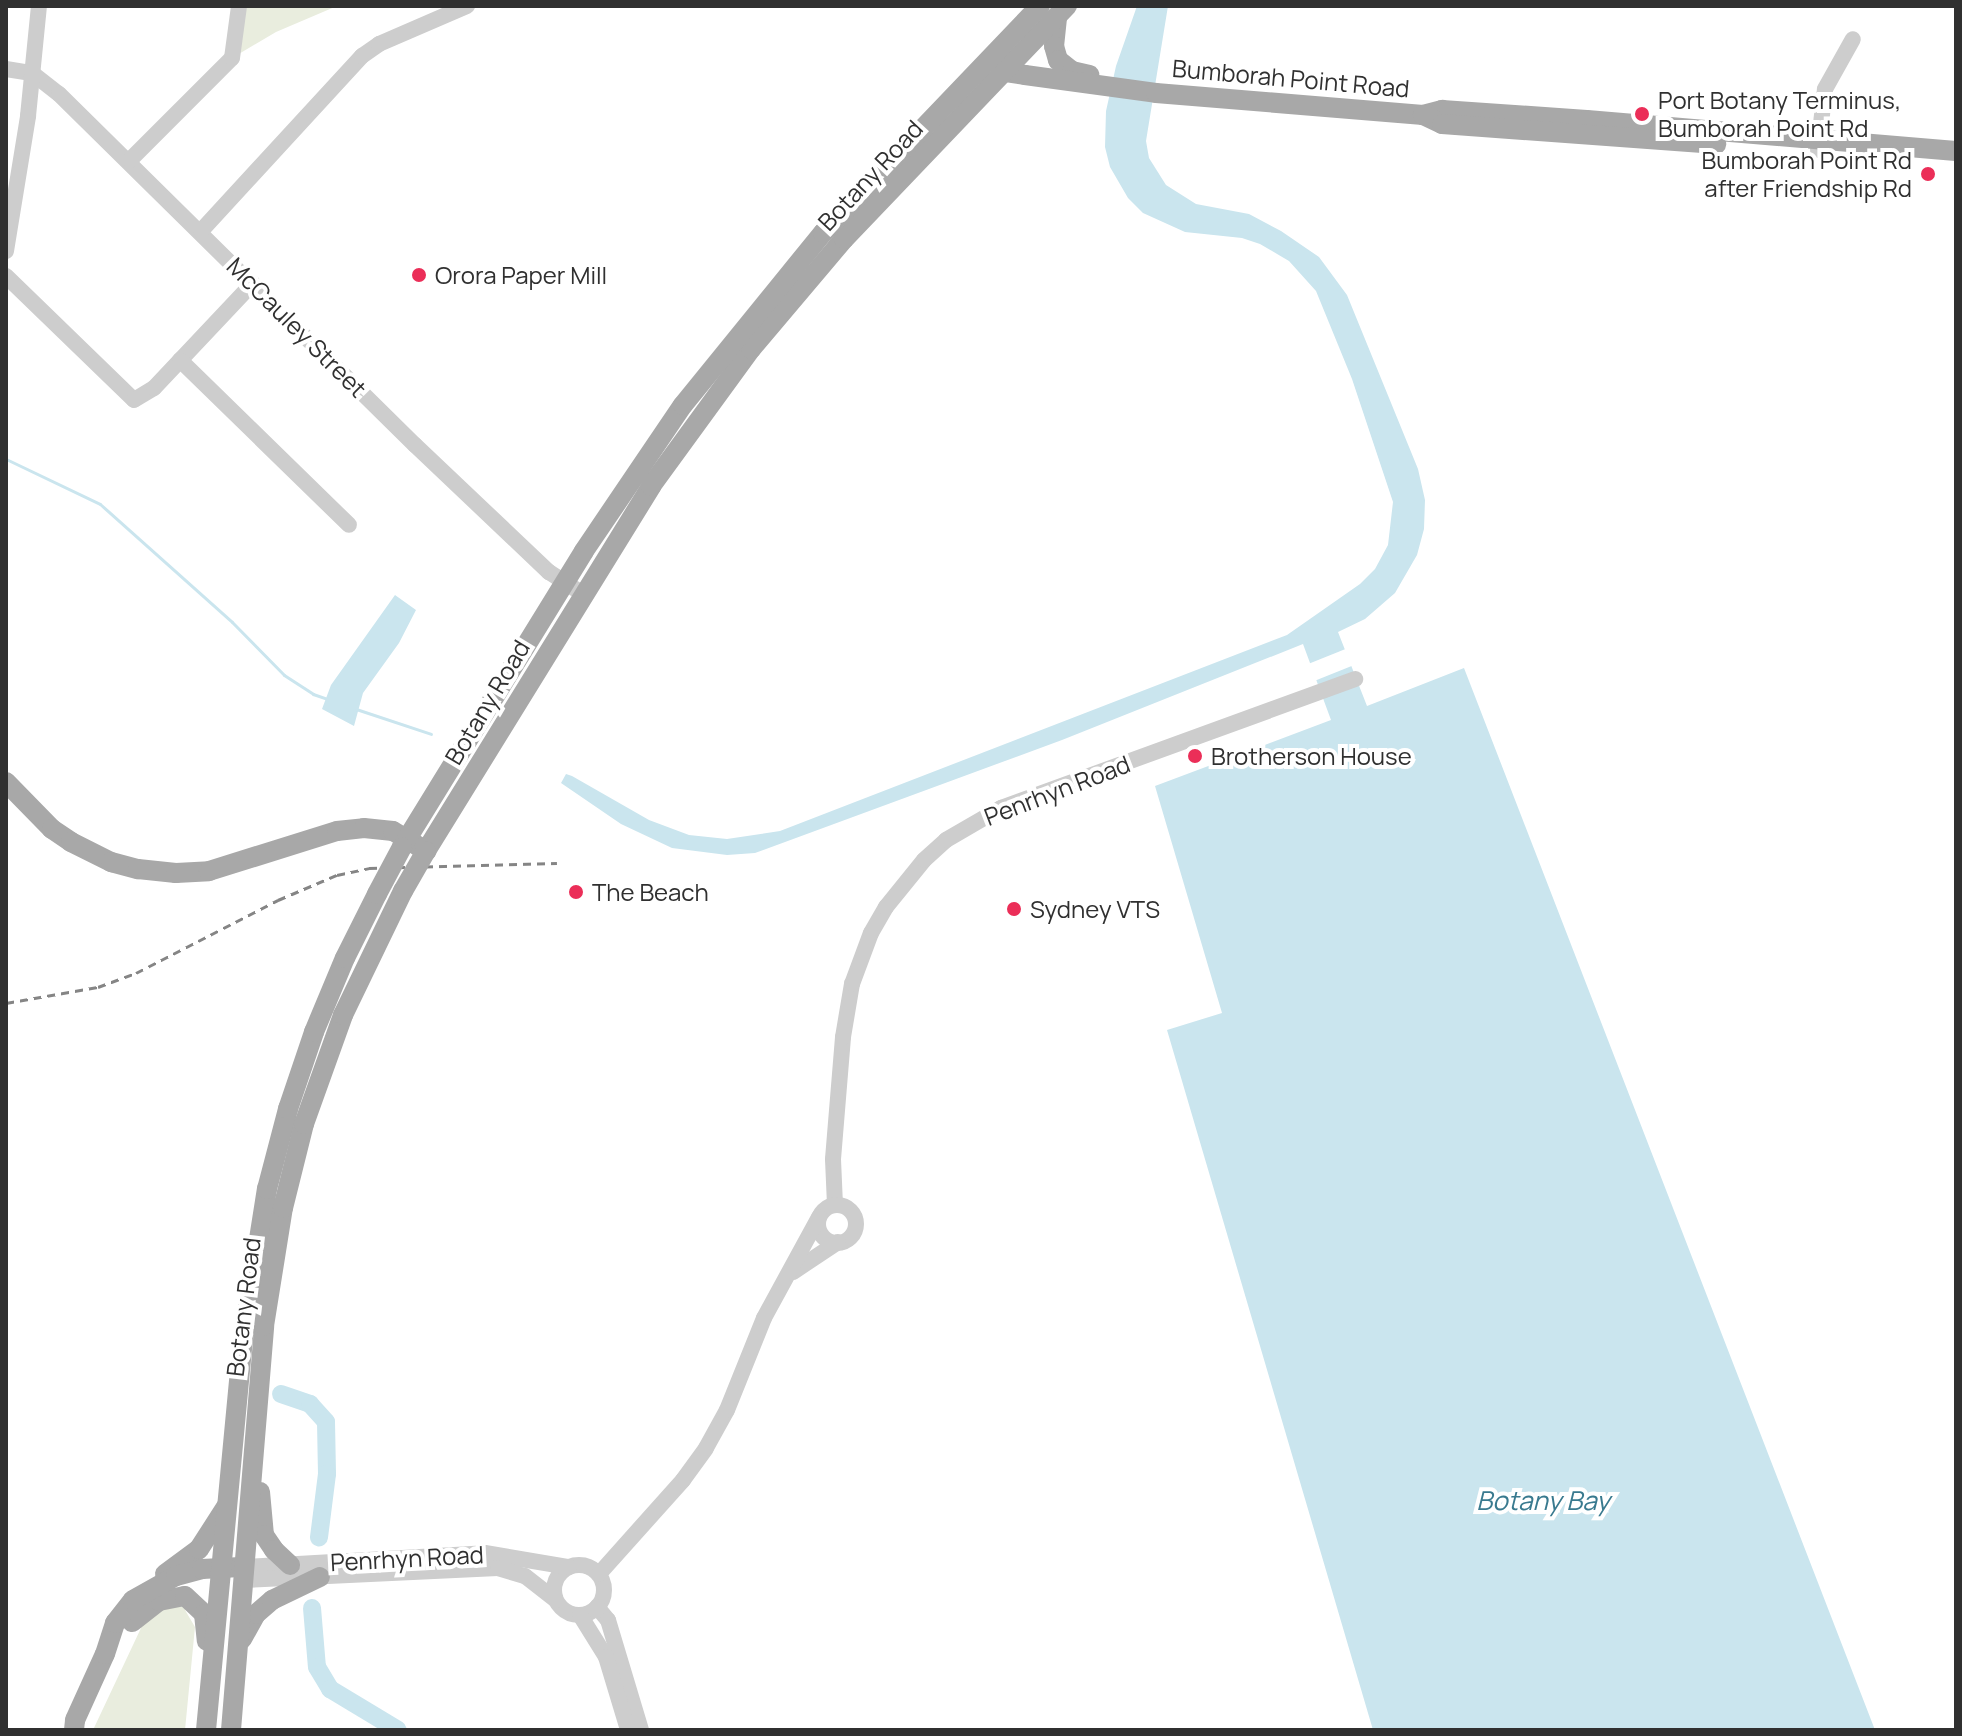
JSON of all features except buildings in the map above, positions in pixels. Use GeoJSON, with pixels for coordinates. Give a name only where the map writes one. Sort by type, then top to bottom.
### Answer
{"type":"FeatureCollection","features":[{"type":"Feature","properties":{"kind":"main road","name":"Botany Road"},"geometry":{"type":"LineString","coordinates":[[233,1573],[257,1412],[274,1251],[304,1124],[343,1015],[403,891],[411,846],[564,582],[683,405],[753,316],[845,209],[1054,10]]}},
{"type":"Feature","properties":{"kind":"main road","name":"Bumborah Point Road"},"geometry":{"type":"LineString","coordinates":[[1054,10],[1054,46],[1058,60],[1072,71],[1108,84]]}},
{"type":"Feature","properties":{"kind":"main road","name":"Botany Road"},"geometry":{"type":"LineString","coordinates":[[233,1573],[228,1504],[248,1298],[276,1149],[314,1032],[345,958],[377,894],[583,594],[659,473],[751,349],[999,64]]}},
{"type":"Feature","properties":{"kind":"main road","name":"Bumborah Point Road"},"geometry":{"type":"LineString","coordinates":[[999,64],[1156,93],[1423,115],[1442,110],[1587,128],[1956,151]]}},
{"type":"Feature","properties":{"kind":"main road","name":"Bumborah Point Road"},"geometry":{"type":"LineString","coordinates":[[1818,144],[1956,165]]}},
{"type":"Feature","properties":{"kind":"main road"},"geometry":{"type":"LineString","coordinates":[[6,782],[52,829],[71,842],[111,862],[138,869],[176,873],[209,871],[337,831],[364,828],[393,831],[411,846]]}},
{"type":"Feature","properties":{"kind":"main road"},"geometry":{"type":"LineString","coordinates":[[314,840],[362,837],[411,846]]}},
{"type":"Feature","properties":{"kind":"main road"},"geometry":{"type":"LineString","coordinates":[[257,1412],[264,1535],[290,1565]]}},
{"type":"Feature","properties":{"kind":"main road"},"geometry":{"type":"LineString","coordinates":[[71,1727],[105,1654],[115,1623],[146,1591],[199,1549],[228,1504]]}},
{"type":"Feature","properties":{"kind":"main road"},"geometry":{"type":"LineString","coordinates":[[146,1591],[190,1572],[233,1573]]}},
{"type":"Feature","properties":{"kind":"main road"},"geometry":{"type":"LineString","coordinates":[[105,1654],[144,1606],[167,1592],[233,1573]]}},
{"type":"Feature","properties":{"kind":"main road"},"geometry":{"type":"LineString","coordinates":[[231,1730],[238,1646],[233,1573]]}},
{"type":"Feature","properties":{"kind":"main road"},"geometry":{"type":"LineString","coordinates":[[206,1730],[211,1685],[233,1573]]}},
{"type":"Feature","properties":{"kind":"main road"},"geometry":{"type":"LineString","coordinates":[[238,1646],[263,1607],[279,1595],[320,1577]]}},
{"type":"Feature","properties":{"kind":"main road"},"geometry":{"type":"LineString","coordinates":[[132,1622],[169,1597],[185,1596],[193,1602],[204,1614],[211,1685]]}},
{"type":"Feature","properties":{"kind":"street"},"geometry":{"type":"LineString","coordinates":[[6,251],[39,6]]}},
{"type":"Feature","properties":{"kind":"street"},"geometry":{"type":"LineString","coordinates":[[130,160],[232,58],[239,6]]}},
{"type":"Feature","properties":{"kind":"street"},"geometry":{"type":"LineString","coordinates":[[201,231],[362,56],[379,44],[467,6]]}},
{"type":"Feature","properties":{"kind":"street"},"geometry":{"type":"LineString","coordinates":[[1818,144],[1825,89],[1853,39]]}},
{"type":"Feature","properties":{"kind":"street","name":"McCauley Street"},"geometry":{"type":"LineString","coordinates":[[6,69],[32,73],[59,94],[130,160],[415,445],[538,562],[583,594]]}},
{"type":"Feature","properties":{"kind":"street"},"geometry":{"type":"LineString","coordinates":[[6,276],[134,400],[154,388],[253,283]]}},
{"type":"Feature","properties":{"kind":"street"},"geometry":{"type":"LineString","coordinates":[[180,360],[349,525]]}},
{"type":"Feature","properties":{"kind":"street","name":"Penrhyn Road"},"geometry":{"type":"LineString","coordinates":[[835,1205],[833,1159],[843,1037],[852,984],[871,933],[905,880],[946,840],[1001,808],[1355,679]]}},
{"type":"Feature","properties":{"kind":"street"},"geometry":{"type":"LineString","coordinates":[[599,1574],[683,1480],[727,1410],[764,1318],[819,1217],[835,1205],[849,1209],[856,1222],[851,1236],[789,1275]]}},
{"type":"Feature","properties":{"kind":"street"},"geometry":{"type":"LineString","coordinates":[[819,1217],[822,1235],[838,1242]]}},
{"type":"Feature","properties":{"kind":"street"},"geometry":{"type":"LineString","coordinates":[[599,1574],[604,1594],[597,1607],[580,1615],[570,1613],[556,1600],[556,1581],[573,1566],[631,1535]]}},
{"type":"Feature","properties":{"kind":"street","name":"Penrhyn Road"},"geometry":{"type":"LineString","coordinates":[[233,1573],[290,1565],[501,1561],[573,1566]]}},
{"type":"Feature","properties":{"kind":"street","name":"Penrhyn Road"},"geometry":{"type":"LineString","coordinates":[[233,1573],[320,1577],[501,1561],[556,1600]]}},
{"type":"Feature","properties":{"kind":"street"},"geometry":{"type":"LineString","coordinates":[[573,1566],[599,1574]]}},
{"type":"Feature","properties":{"kind":"street"},"geometry":{"type":"LineString","coordinates":[[597,1607],[608,1620],[628,1730]]}},
{"type":"Feature","properties":{"kind":"street"},"geometry":{"type":"LineString","coordinates":[[580,1615],[612,1653],[641,1730]]}},
{"type":"Feature","properties":{"kind":"shaded area"},"geometry":{"type":"Polygon","coordinates":[[[239,6],[337,6],[276,32],[232,58],[239,6]]]}},
{"type":"Feature","properties":{"kind":"shaded area"},"geometry":{"type":"Polygon","coordinates":[[[155,1606],[187,1607],[185,1610],[195,1627],[185,1730],[93,1730],[141,1628],[137,1623],[155,1606]]]}},
{"type":"Feature","properties":{"kind":"water","name":"Botany Bay"},"geometry":{"type":"Polygon","coordinates":[[[1137,6],[1168,6],[1146,141],[1149,158],[1166,185],[1196,204],[1249,214],[1281,231],[1319,257],[1347,295],[1418,469],[1425,500],[1424,529],[1417,555],[1395,593],[1365,619],[1338,632],[1367,706],[1464,668],[1875,1730],[1373,1730],[1167,1030],[1222,1013],[1155,786],[1331,720],[1303,644],[1062,740],[755,853],[727,855],[672,848],[621,824],[561,783],[566,774],[572,776],[649,820],[689,835],[727,839],[780,831],[1287,635],[1360,584],[1375,569],[1388,545],[1393,502],[1352,379],[1316,291],[1289,261],[1260,244],[1242,238],[1185,232],[1143,213],[1128,198],[1110,167],[1105,147],[1106,111],[1116,66],[1137,6]]]}},
{"type":"Feature","properties":{"kind":"water"},"geometry":{"type":"Polygon","coordinates":[[[395,595],[416,610],[399,643],[363,693],[354,726],[322,709],[331,685],[395,595]]]}},
{"type":"Feature","properties":{"kind":"pier"},"geometry":{"type":"Polygon","coordinates":[[[1348,648],[1355,665],[1313,682],[1306,665],[1348,648]]]}},
{"type":"Feature","properties":{"kind":"waterway"},"geometry":{"type":"LineString","coordinates":[[6,459],[100,504],[232,622],[284,675],[313,694],[330,700]]}},
{"type":"Feature","properties":{"kind":"waterway"},"geometry":{"type":"LineString","coordinates":[[356,709],[431,734]]}},
{"type":"Feature","properties":{"kind":"waterway"},"geometry":{"type":"LineString","coordinates":[[281,1394],[310,1404],[326,1422],[327,1474],[319,1537]]}},
{"type":"Feature","properties":{"kind":"waterway"},"geometry":{"type":"LineString","coordinates":[[312,1608],[317,1667],[330,1689],[398,1730]]}},
{"type":"Feature","properties":{"kind":"railway"},"geometry":{"type":"LineString","coordinates":[[6,1003],[98,987],[136,973],[278,900],[337,875],[369,868],[557,863]]}},
{"type":"Feature","properties":{"kind":"place","name":"Port Botany Terminus, Bumborah Point Rd"},"geometry":{"type":"Point","coordinates":[1642,114]}},
{"type":"Feature","properties":{"kind":"place","name":"Bumborah Point Rd after Friendship Rd"},"geometry":{"type":"Point","coordinates":[1928,174]}},
{"type":"Feature","properties":{"kind":"place","name":"Orora Paper Mill"},"geometry":{"type":"Point","coordinates":[419,275]}},
{"type":"Feature","properties":{"kind":"place","name":"Brotherson House"},"geometry":{"type":"Point","coordinates":[1195,756]}},
{"type":"Feature","properties":{"kind":"place","name":"The Beach"},"geometry":{"type":"Point","coordinates":[576,892]}},
{"type":"Feature","properties":{"kind":"place","name":"Sydney VTS"},"geometry":{"type":"Point","coordinates":[1014,909]}}]}
